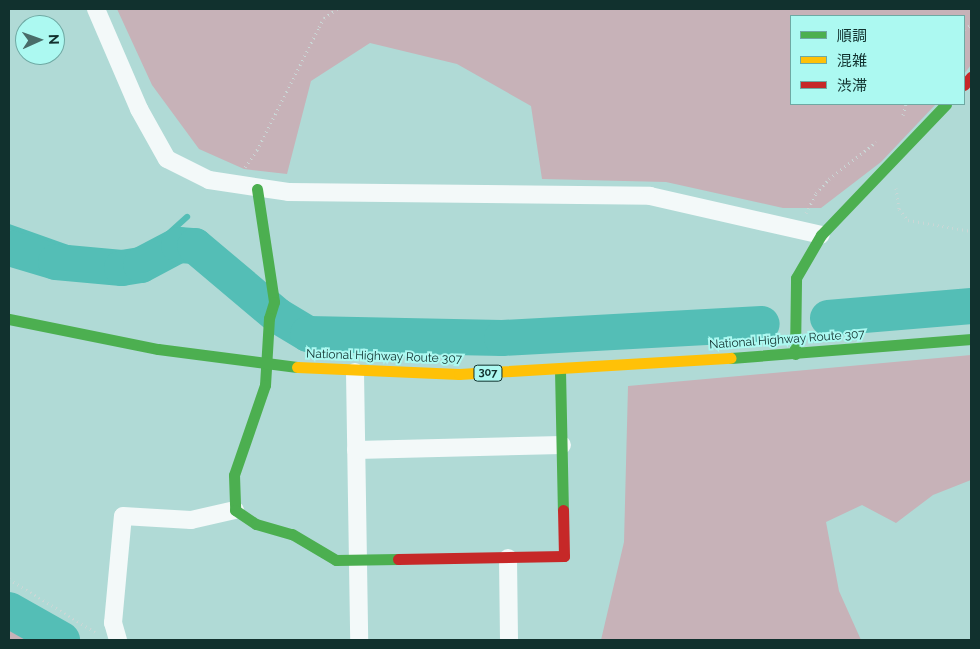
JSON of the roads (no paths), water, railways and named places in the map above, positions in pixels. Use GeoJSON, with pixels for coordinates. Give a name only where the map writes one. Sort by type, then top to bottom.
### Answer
{"type":"FeatureCollection","features":[{"type":"Feature","properties":{"kind":"main road"},"geometry":{"type":"LineString","coordinates":[[795,354],[793,316],[796,278],[821,235],[945,105]]}},
{"type":"Feature","properties":{"kind":"main road"},"geometry":{"type":"LineString","coordinates":[[257,189],[274,302],[269,318],[268,365],[265,385],[236,464],[234,510],[256,524],[301,538],[336,560],[564,556],[560,370]]}},
{"type":"Feature","properties":{"kind":"main road","name":"National Highway Route 307"},"geometry":{"type":"LineString","coordinates":[[9,319],[158,349],[268,365],[355,372],[459,374],[560,370],[795,354],[971,339]]}},
{"type":"Feature","properties":{"kind":"street"},"geometry":{"type":"LineString","coordinates":[[96,9],[138,109],[167,159],[209,180],[257,189],[288,192],[650,196],[821,235]]}},
{"type":"Feature","properties":{"kind":"street"},"geometry":{"type":"LineString","coordinates":[[355,372],[359,640]]}},
{"type":"Feature","properties":{"kind":"street"},"geometry":{"type":"LineString","coordinates":[[356,450],[562,445]]}},
{"type":"Feature","properties":{"kind":"street"},"geometry":{"type":"LineString","coordinates":[[118,640],[113,623],[123,516],[191,520],[234,510]]}},
{"type":"Feature","properties":{"kind":"street"},"geometry":{"type":"LineString","coordinates":[[508,558],[509,640]]}},
{"type":"Feature","properties":{"kind":"waterway"},"geometry":{"type":"LineString","coordinates":[[9,227],[79,252],[129,255],[156,245],[187,217]]}},
{"type":"Feature","properties":{"kind":"waterway"},"geometry":{"type":"LineString","coordinates":[[9,248],[56,262],[122,268],[141,265],[179,245],[195,246],[278,316],[308,334],[502,338],[762,324]]}},
{"type":"Feature","properties":{"kind":"waterway"},"geometry":{"type":"LineString","coordinates":[[828,318],[971,306]]}},
{"type":"Feature","properties":{"kind":"waterway"},"geometry":{"type":"LineString","coordinates":[[9,610],[62,640]]}}]}
